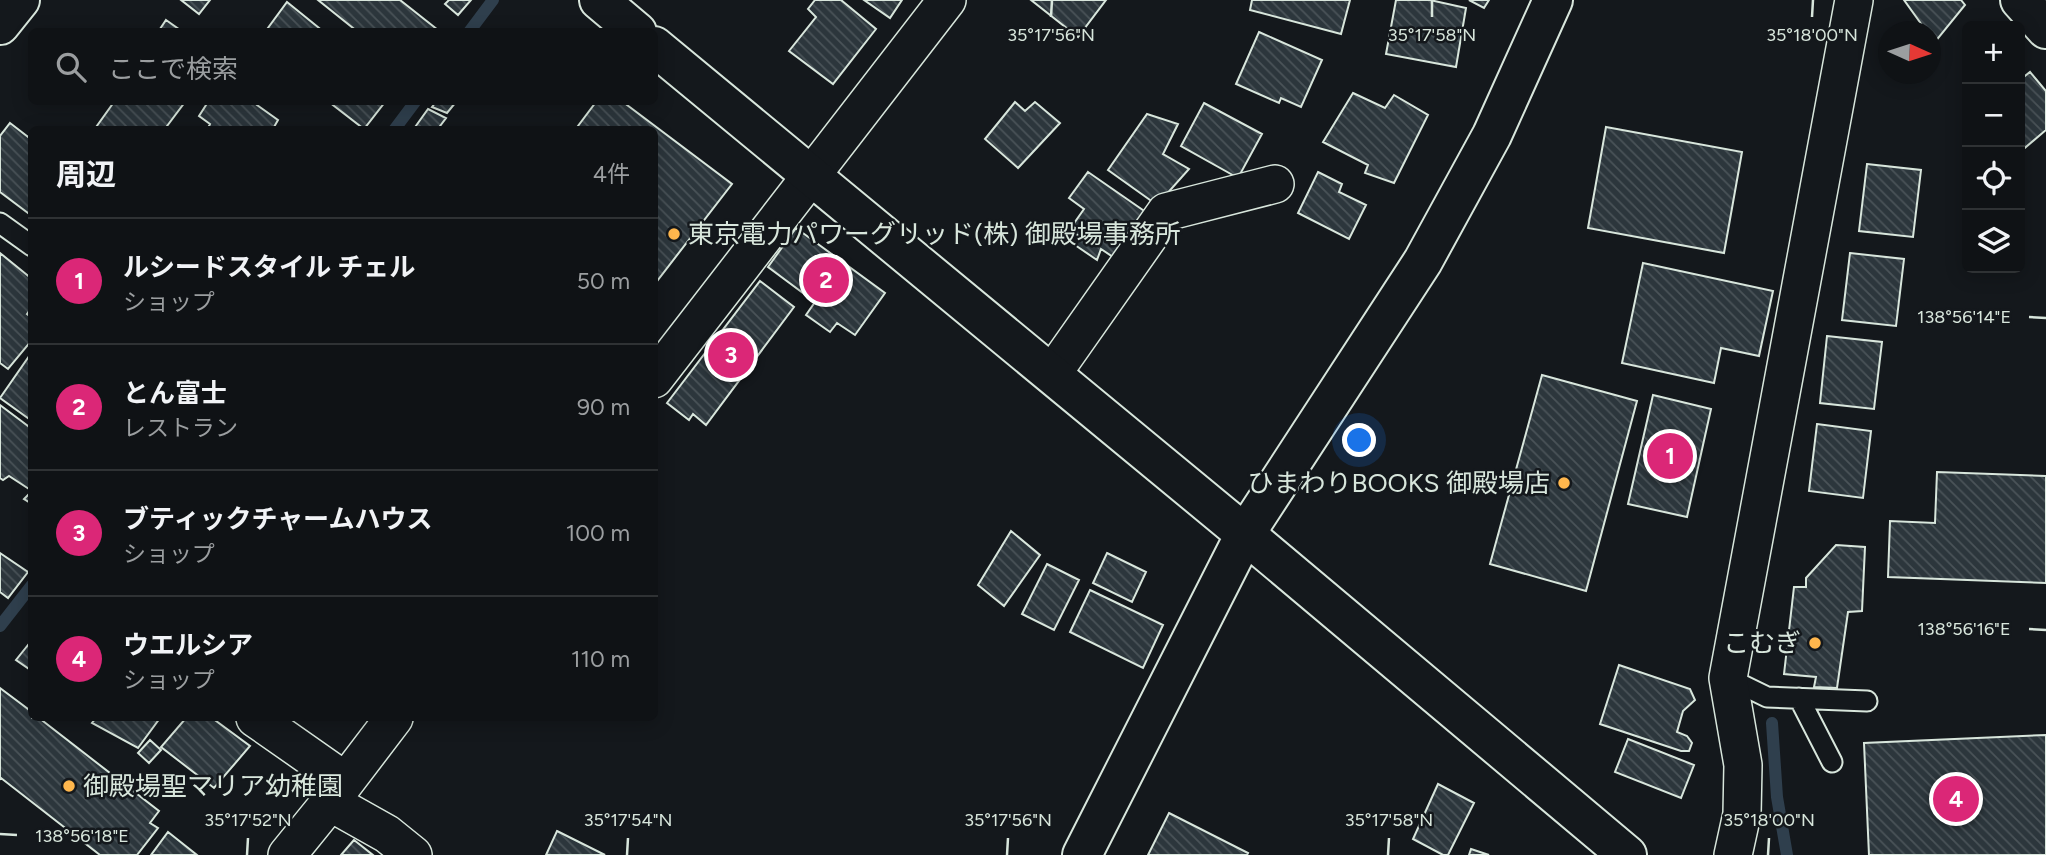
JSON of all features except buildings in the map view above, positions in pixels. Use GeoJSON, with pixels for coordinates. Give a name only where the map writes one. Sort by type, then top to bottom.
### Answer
{"type":"FeatureCollection","features":[{"type":"Feature","properties":{"kind":"street"},"geometry":{"type":"LineString","coordinates":[[0,25],[19,0]]}},
{"type":"Feature","properties":{"kind":"street"},"geometry":{"type":"LineString","coordinates":[[599,0],[632,28]]}},
{"type":"Feature","properties":{"kind":"street"},"geometry":{"type":"LineString","coordinates":[[658,374],[947,0]]}},
{"type":"Feature","properties":{"kind":"street"},"geometry":{"type":"LineString","coordinates":[[1082,855],[1245,534],[1423,261],[1492,135],[1553,0]]}},
{"type":"Feature","properties":{"kind":"street"},"geometry":{"type":"LineString","coordinates":[[1733,855],[1742,814],[1743,765],[1728,678],[1854,0]]}},
{"type":"Feature","properties":{"kind":"street"},"geometry":{"type":"LineString","coordinates":[[2020,0],[2046,29]]}},
{"type":"Feature","properties":{"kind":"street"},"geometry":{"type":"LineString","coordinates":[[658,49],[1245,534],[1626,855]]}},
{"type":"Feature","properties":{"kind":"street"},"geometry":{"type":"LineString","coordinates":[[1052,374],[1166,212],[1275,184]]}},
{"type":"Feature","properties":{"kind":"street"},"geometry":{"type":"LineString","coordinates":[[258,721],[413,855]]}},
{"type":"Feature","properties":{"kind":"street"},"geometry":{"type":"LineString","coordinates":[[287,855],[392,721]]}},
{"type":"Feature","properties":{"kind":"lane"},"geometry":{"type":"LineString","coordinates":[[0,223],[28,244]]}},
{"type":"Feature","properties":{"kind":"lane"},"geometry":{"type":"LineString","coordinates":[[1728,678],[1767,697],[1867,701]]}},
{"type":"Feature","properties":{"kind":"lane"},"geometry":{"type":"LineString","coordinates":[[1799,698],[1832,762]]}},
{"type":"Feature","properties":{"kind":"waterway"},"geometry":{"type":"LineString","coordinates":[[472,28],[493,0]]}},
{"type":"Feature","properties":{"kind":"waterway"},"geometry":{"type":"LineString","coordinates":[[397,126],[413,105]]}},
{"type":"Feature","properties":{"kind":"waterway"},"geometry":{"type":"LineString","coordinates":[[0,626],[28,590]]}},
{"type":"Feature","properties":{"kind":"waterway"},"geometry":{"type":"LineString","coordinates":[[1772,723],[1777,797],[1787,855]]}},
{"type":"Feature","properties":{"kind":"place","name":"東京電力パワーグリッド(株) 御殿場事務所"},"geometry":{"type":"Point","coordinates":[674,234]}},
{"type":"Feature","properties":{"kind":"place","name":"とん富士"},"geometry":{"type":"Point","coordinates":[826,280]}},
{"type":"Feature","properties":{"kind":"place","name":"ブティックチャームハウス"},"geometry":{"type":"Point","coordinates":[731,355]}},
{"type":"Feature","properties":{"kind":"place","name":"ルシードスタイル チェル"},"geometry":{"type":"Point","coordinates":[1670,456]}},
{"type":"Feature","properties":{"kind":"place","name":"ひまわりBOOKS 御殿場店"},"geometry":{"type":"Point","coordinates":[1564,483]}},
{"type":"Feature","properties":{"kind":"place","name":"こむぎ"},"geometry":{"type":"Point","coordinates":[1815,643]}},
{"type":"Feature","properties":{"kind":"place","name":"御殿場聖マリア幼稚園"},"geometry":{"type":"Point","coordinates":[69,786]}},
{"type":"Feature","properties":{"kind":"place","name":"ウエルシア"},"geometry":{"type":"Point","coordinates":[1956,799]}}]}
